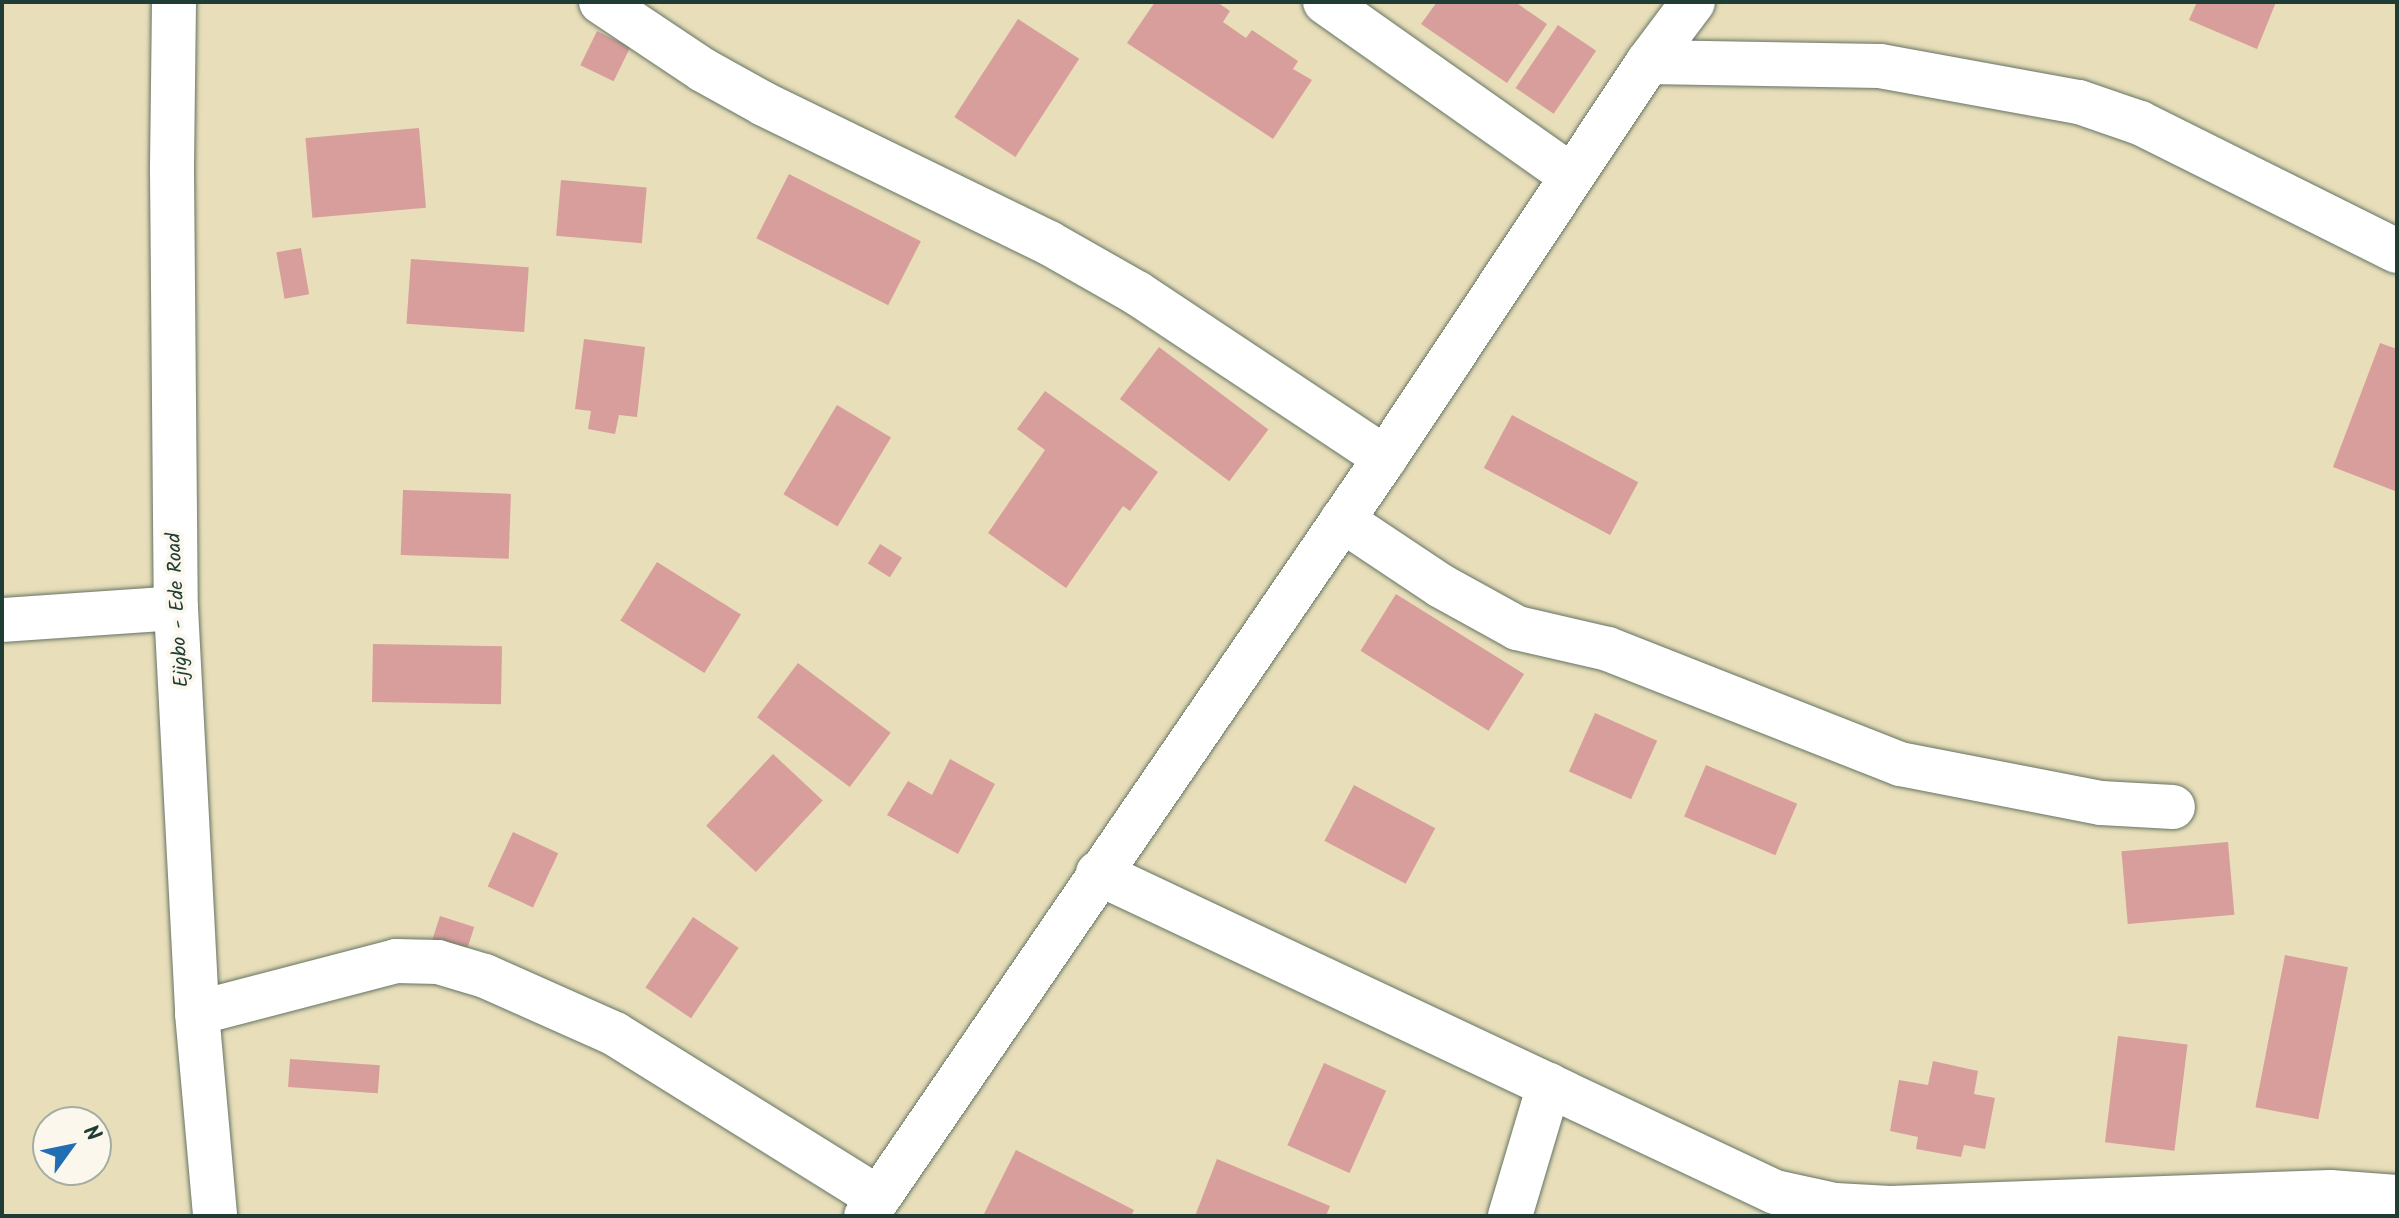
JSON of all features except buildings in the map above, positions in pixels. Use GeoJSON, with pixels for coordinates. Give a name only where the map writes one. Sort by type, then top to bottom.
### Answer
{"type":"FeatureCollection","features":[{"type":"Feature","properties":{"kind":"street","name":"Ejigbo - Ede Road"},"geometry":{"type":"LineString","coordinates":[[174,2],[172,172],[176,608],[183,678],[197,1013],[215,1216]]}},
{"type":"Feature","properties":{"kind":"street"},"geometry":{"type":"LineString","coordinates":[[601,2],[703,70],[764,104],[1049,243],[1137,293],[1385,458]]}},
{"type":"Feature","properties":{"kind":"street"},"geometry":{"type":"LineString","coordinates":[[1325,2],[1572,176]]}},
{"type":"Feature","properties":{"kind":"street"},"geometry":{"type":"LineString","coordinates":[[197,1013],[396,961],[438,962],[485,976],[615,1034],[872,1207],[1385,458],[1648,62],[1693,2]]}},
{"type":"Feature","properties":{"kind":"street"},"geometry":{"type":"LineString","coordinates":[[1648,62],[1880,66],[2079,102],[2140,123],[2397,251]]}},
{"type":"Feature","properties":{"kind":"street"},"geometry":{"type":"LineString","coordinates":[[1342,520],[1441,586],[1517,628],[1608,649],[1900,764],[2085,800],[2173,807]]}},
{"type":"Feature","properties":{"kind":"street"},"geometry":{"type":"LineString","coordinates":[[2,620],[176,608]]}},
{"type":"Feature","properties":{"kind":"street"},"geometry":{"type":"LineString","coordinates":[[1098,873],[1775,1192],[1835,1205],[1890,1208],[2330,1192],[2397,1197]]}},
{"type":"Feature","properties":{"kind":"street"},"geometry":{"type":"LineString","coordinates":[[1510,1216],[1549,1085]]}}]}
